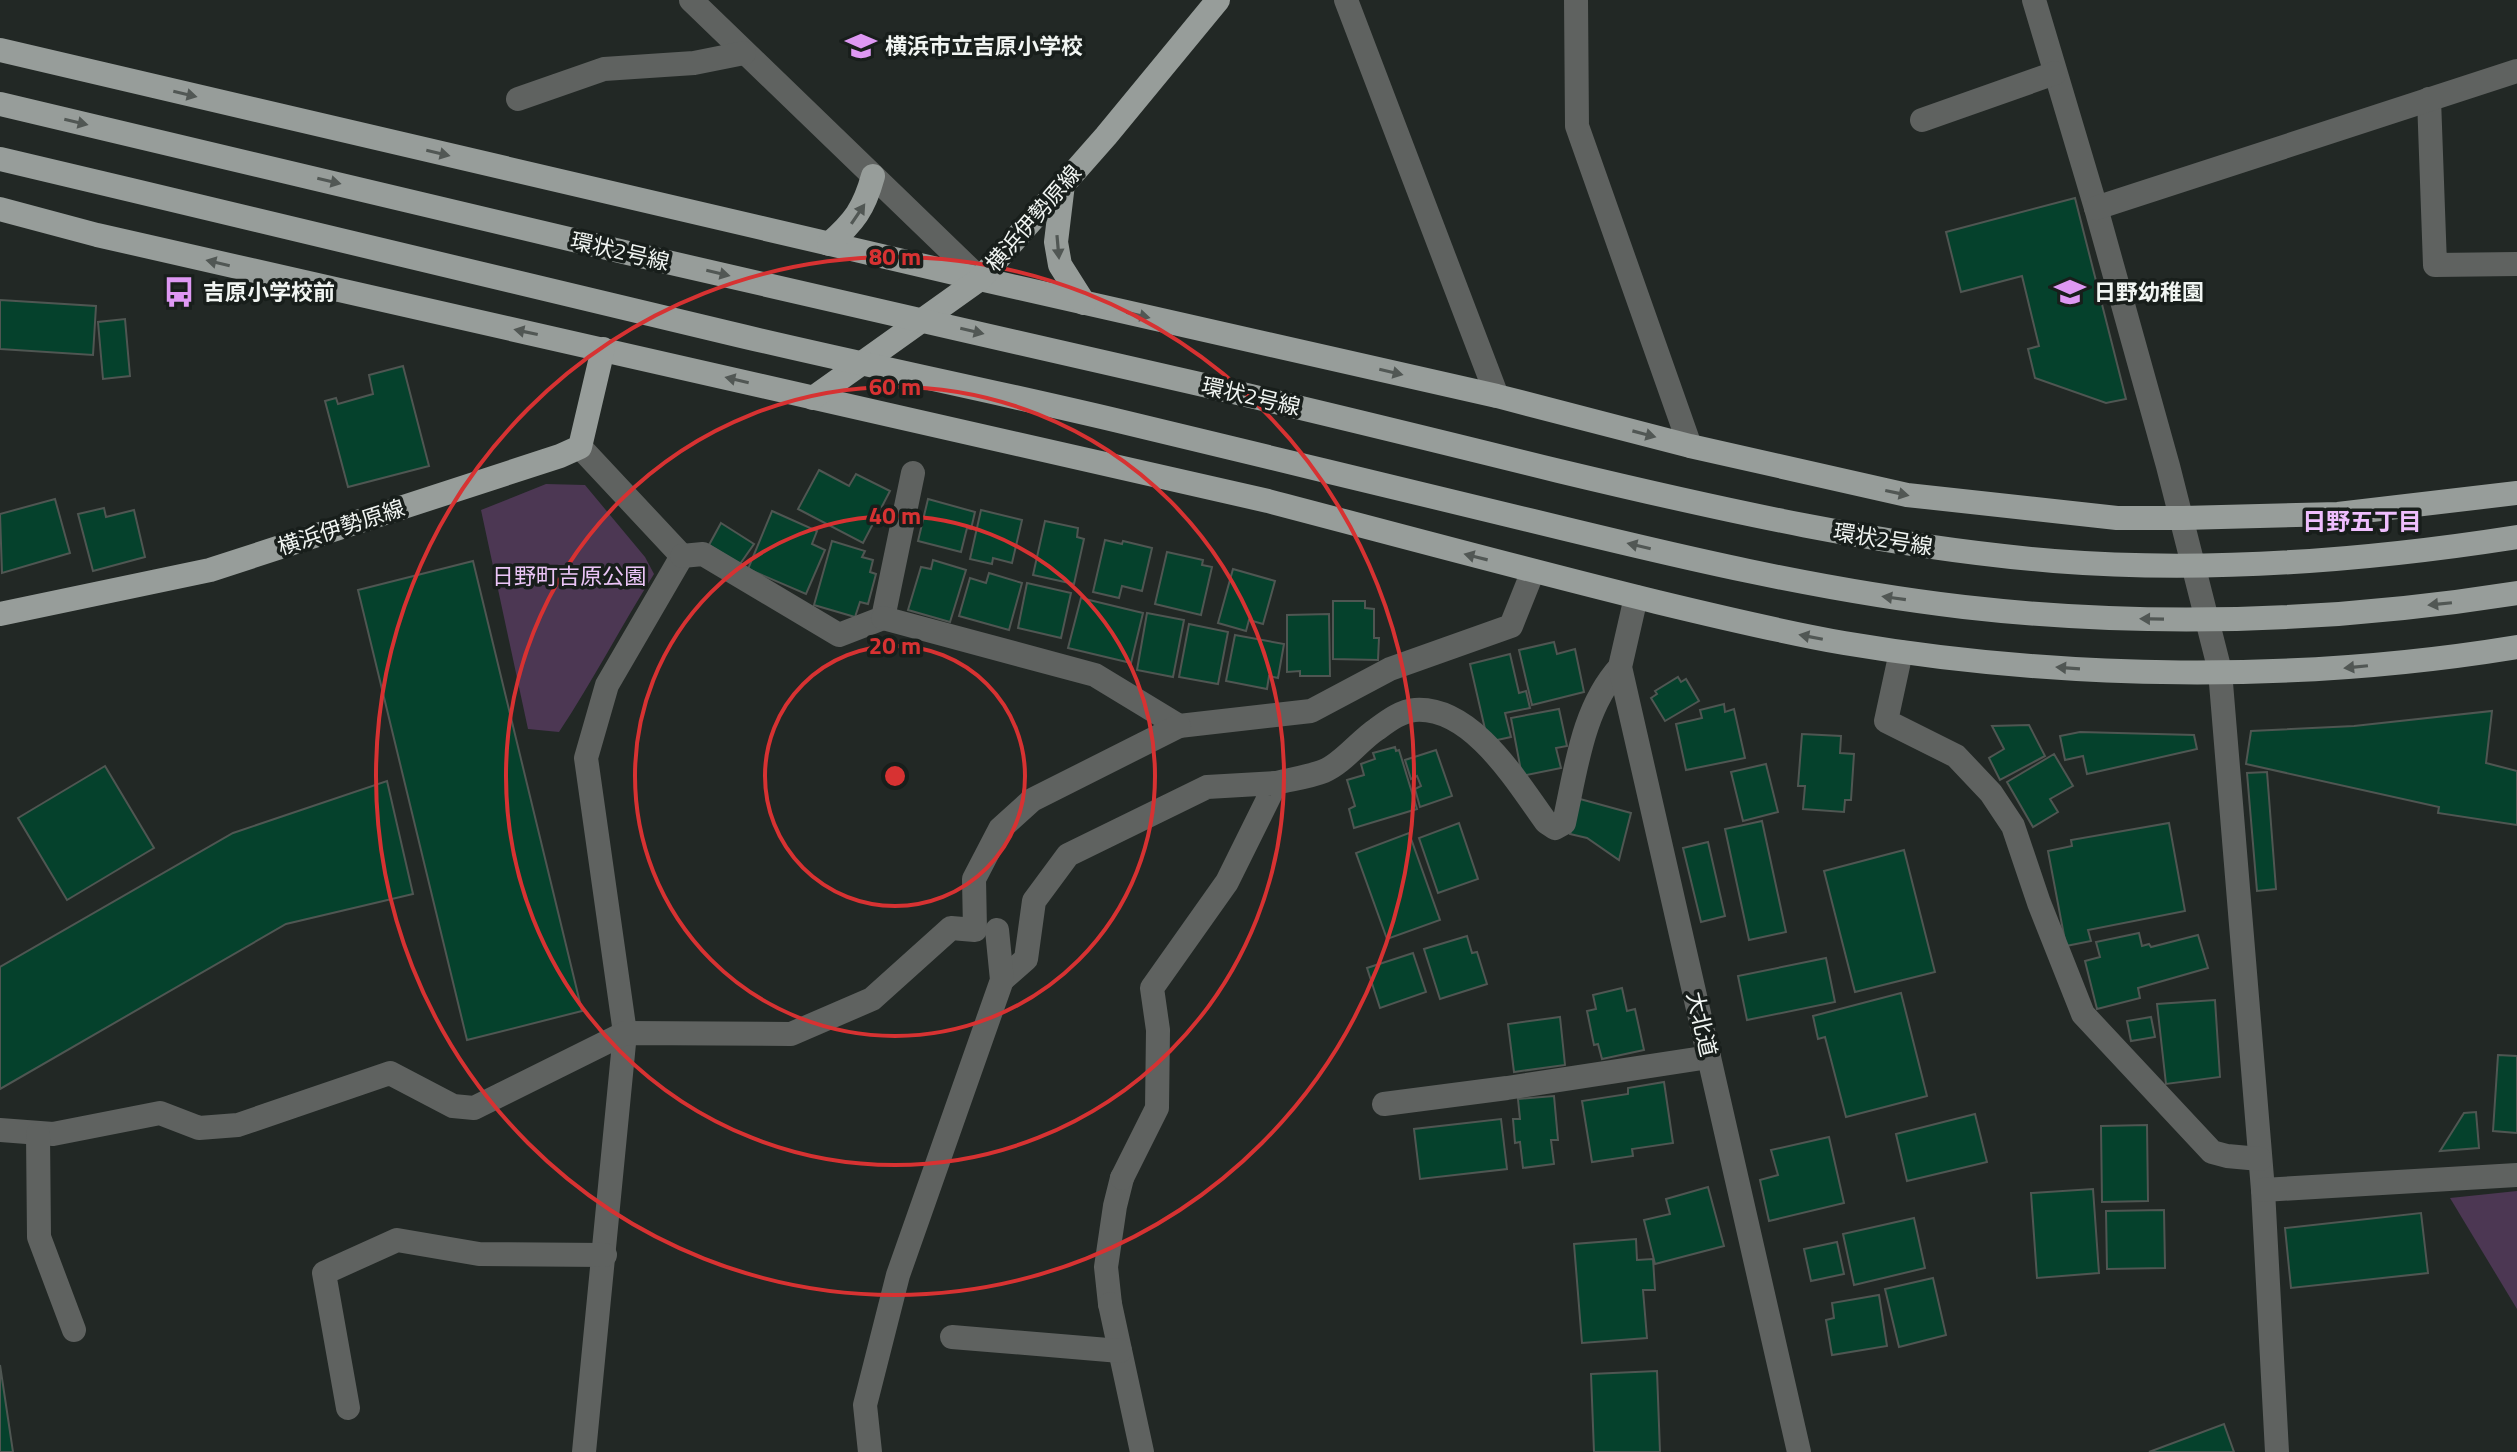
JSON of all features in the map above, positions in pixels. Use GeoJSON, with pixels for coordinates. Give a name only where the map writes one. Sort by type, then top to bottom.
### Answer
{"type":"FeatureCollection","features":[{"type":"Feature","properties":{"kind":"main road","name":"横浜伊勢原線"},"geometry":{"type":"LineString","coordinates":[[813,398],[980,279],[1106,136],[1218,0]]}},
{"type":"Feature","properties":{"kind":"main road"},"geometry":{"type":"LineString","coordinates":[[0,50],[980,279],[1497,396],[1690,446],[1907,495],[2117,518],[2183,518],[2338,514],[2517,493]]}},
{"type":"Feature","properties":{"kind":"main road","name":"環状2号線"},"geometry":{"type":"LineString","coordinates":[[0,104],[632,254],[1273,401],[1684,501],[1860,537],[2058,561],[2155,565],[2346,559],[2517,537]]}},
{"type":"Feature","properties":{"kind":"main road"},"geometry":{"type":"LineString","coordinates":[[0,159],[1584,533],[1775,577],[1871,595],[2062,616],[2255,619],[2446,604],[2517,593]]}},
{"type":"Feature","properties":{"kind":"main road"},"geometry":{"type":"LineString","coordinates":[[829,244],[851,225],[866,201],[873,176]]}},
{"type":"Feature","properties":{"kind":"main road"},"geometry":{"type":"LineString","coordinates":[[1063,184],[1056,242],[1060,265],[1084,303]]}},
{"type":"Feature","properties":{"kind":"main road"},"geometry":{"type":"LineString","coordinates":[[0,209],[97,235],[1268,501],[1533,571],[1771,629],[1901,652],[2100,670],[2220,671],[2342,668],[2517,647]]}},
{"type":"Feature","properties":{"kind":"main road"},"geometry":{"type":"LineString","coordinates":[[580,447],[603,349]]}},
{"type":"Feature","properties":{"kind":"main road","name":"横浜伊勢原線"},"geometry":{"type":"LineString","coordinates":[[0,614],[210,570],[580,447]]}},
{"type":"Feature","properties":{"kind":"street"},"geometry":{"type":"LineString","coordinates":[[691,0],[980,279]]}},
{"type":"Feature","properties":{"kind":"street"},"geometry":{"type":"LineString","coordinates":[[1346,0],[1497,396]]}},
{"type":"Feature","properties":{"kind":"street"},"geometry":{"type":"LineString","coordinates":[[1576,0],[1577,126],[1690,446]]}},
{"type":"Feature","properties":{"kind":"street"},"geometry":{"type":"LineString","coordinates":[[2034,0],[2183,518],[2220,671],[2263,1190],[2277,1452]]}},
{"type":"Feature","properties":{"kind":"street"},"geometry":{"type":"LineString","coordinates":[[518,99],[604,69],[694,63],[744,53]]}},
{"type":"Feature","properties":{"kind":"street"},"geometry":{"type":"LineString","coordinates":[[2096,208],[2517,71]]}},
{"type":"Feature","properties":{"kind":"street"},"geometry":{"type":"LineString","coordinates":[[1922,120],[2055,73]]}},
{"type":"Feature","properties":{"kind":"street"},"geometry":{"type":"LineString","coordinates":[[2429,99],[2435,265],[2517,264]]}},
{"type":"Feature","properties":{"kind":"street"},"geometry":{"type":"LineString","coordinates":[[580,447],[682,556]]}},
{"type":"Feature","properties":{"kind":"street"},"geometry":{"type":"LineString","coordinates":[[883,618],[913,473]]}},
{"type":"Feature","properties":{"kind":"street"},"geometry":{"type":"LineString","coordinates":[[682,556],[703,554],[839,635],[883,618],[1095,675],[1179,726]]}},
{"type":"Feature","properties":{"kind":"street"},"geometry":{"type":"LineString","coordinates":[[584,1452],[625,1033],[586,758],[607,685],[682,556]]}},
{"type":"Feature","properties":{"kind":"street"},"geometry":{"type":"LineString","coordinates":[[1002,980],[974,879],[1000,829],[1032,800],[1179,726],[1311,711],[1390,669],[1511,626],[1533,571]]}},
{"type":"Feature","properties":{"kind":"street","name":"大北道"},"geometry":{"type":"LineString","coordinates":[[1636,597],[1620,667],[1799,1452]]}},
{"type":"Feature","properties":{"kind":"street"},"geometry":{"type":"LineString","coordinates":[[1901,652],[1886,721],[1956,756],[1991,793],[2013,826],[2039,903],[2083,1014],[2212,1152],[2260,1159]]}},
{"type":"Feature","properties":{"kind":"street"},"geometry":{"type":"LineString","coordinates":[[870,1452],[865,1405],[897,1321],[898,1275],[1002,980],[1026,959],[1034,901],[1068,855],[1207,787],[1276,783],[1326,771],[1374,731],[1402,713],[1416,710],[1464,725],[1494,751],[1546,822],[1555,828],[1564,823],[1586,727],[1597,699],[1606,682],[1620,667]]}},
{"type":"Feature","properties":{"kind":"street"},"geometry":{"type":"LineString","coordinates":[[1142,1452],[1110,1304],[1106,1267],[1122,1178],[1157,1108],[1158,1030],[1152,988],[1227,882],[1276,783]]}},
{"type":"Feature","properties":{"kind":"street"},"geometry":{"type":"LineString","coordinates":[[0,1130],[53,1134],[160,1113],[199,1128],[238,1125],[390,1073],[453,1106],[474,1108],[625,1033],[791,1034],[872,999],[951,928],[986,930]]}},
{"type":"Feature","properties":{"kind":"street"},"geometry":{"type":"LineString","coordinates":[[1384,1104],[1709,1057]]}},
{"type":"Feature","properties":{"kind":"street"},"geometry":{"type":"LineString","coordinates":[[38,1134],[39,1237],[74,1330]]}},
{"type":"Feature","properties":{"kind":"street"},"geometry":{"type":"LineString","coordinates":[[2263,1190],[2517,1175]]}},
{"type":"Feature","properties":{"kind":"street"},"geometry":{"type":"LineString","coordinates":[[348,1408],[324,1273],[397,1240],[479,1254],[605,1255]]}},
{"type":"Feature","properties":{"kind":"street"},"geometry":{"type":"LineString","coordinates":[[952,1337],[1120,1351]]}},
{"type":"Feature","properties":{"kind":"green space","name":"日野町吉原公園"},"geometry":{"type":"Polygon","coordinates":[[[546,484],[585,485],[645,557],[654,574],[559,732],[528,729],[481,510],[546,484]]]}},
{"type":"Feature","properties":{"kind":"green space"},"geometry":{"type":"Polygon","coordinates":[[[2517,1191],[2517,1309],[2450,1198],[2517,1191]]]}},
{"type":"Feature","properties":{"kind":"building"},"geometry":{"type":"Polygon","coordinates":[[[2075,198],[2126,399],[2106,403],[2035,378],[2028,349],[2039,346],[2022,276],[1961,292],[1946,232],[2075,198]]]}},
{"type":"Feature","properties":{"kind":"building"},"geometry":{"type":"Polygon","coordinates":[[[0,300],[96,306],[93,355],[0,349],[0,300]]]}},
{"type":"Feature","properties":{"kind":"building"},"geometry":{"type":"Polygon","coordinates":[[[125,319],[130,376],[103,379],[98,322],[125,319]]]}},
{"type":"Feature","properties":{"kind":"building"},"geometry":{"type":"Polygon","coordinates":[[[403,366],[429,466],[348,487],[325,401],[336,398],[338,404],[373,394],[369,375],[403,366]]]}},
{"type":"Feature","properties":{"kind":"building"},"geometry":{"type":"Polygon","coordinates":[[[819,470],[849,486],[856,474],[890,491],[863,543],[798,509],[819,470]]]}},
{"type":"Feature","properties":{"kind":"building"},"geometry":{"type":"Polygon","coordinates":[[[55,499],[70,553],[2,573],[0,514],[55,499]]]}},
{"type":"Feature","properties":{"kind":"building"},"geometry":{"type":"Polygon","coordinates":[[[928,499],[975,512],[961,552],[918,541],[928,499]]]}},
{"type":"Feature","properties":{"kind":"building"},"geometry":{"type":"Polygon","coordinates":[[[104,508],[106,517],[134,510],[145,557],[93,571],[78,514],[104,508]]]}},
{"type":"Feature","properties":{"kind":"building"},"geometry":{"type":"Polygon","coordinates":[[[981,510],[1022,520],[1012,563],[993,558],[992,564],[970,559],[981,510]]]}},
{"type":"Feature","properties":{"kind":"building"},"geometry":{"type":"Polygon","coordinates":[[[772,511],[817,531],[812,544],[825,550],[806,594],[748,569],[772,511]]]}},
{"type":"Feature","properties":{"kind":"building"},"geometry":{"type":"Polygon","coordinates":[[[1045,521],[1078,528],[1077,537],[1084,539],[1074,584],[1033,575],[1045,521]]]}},
{"type":"Feature","properties":{"kind":"building"},"geometry":{"type":"Polygon","coordinates":[[[721,523],[754,544],[740,564],[709,545],[721,523]]]}},
{"type":"Feature","properties":{"kind":"building"},"geometry":{"type":"Polygon","coordinates":[[[1105,540],[1152,548],[1142,591],[1122,586],[1119,598],[1093,592],[1105,540]]]}},
{"type":"Feature","properties":{"kind":"building"},"geometry":{"type":"Polygon","coordinates":[[[832,541],[865,551],[862,557],[873,560],[870,572],[876,574],[868,604],[860,602],[855,617],[814,605],[832,541]]]}},
{"type":"Feature","properties":{"kind":"building"},"geometry":{"type":"Polygon","coordinates":[[[1167,552],[1203,560],[1202,565],[1212,567],[1201,615],[1155,604],[1167,552]]]}},
{"type":"Feature","properties":{"kind":"building"},"geometry":{"type":"Polygon","coordinates":[[[933,560],[966,570],[950,622],[908,610],[921,567],[931,569],[933,560]]]}},
{"type":"Feature","properties":{"kind":"building"},"geometry":{"type":"Polygon","coordinates":[[[473,561],[582,1011],[467,1040],[358,590],[473,561]]]}},
{"type":"Feature","properties":{"kind":"building"},"geometry":{"type":"Polygon","coordinates":[[[1233,569],[1275,581],[1263,624],[1249,620],[1246,631],[1218,623],[1233,569]]]}},
{"type":"Feature","properties":{"kind":"building"},"geometry":{"type":"Polygon","coordinates":[[[989,573],[1022,583],[1009,630],[959,616],[970,578],[986,583],[989,573]]]}},
{"type":"Feature","properties":{"kind":"building"},"geometry":{"type":"Polygon","coordinates":[[[1027,583],[1071,593],[1061,638],[1018,628],[1027,583]]]}},
{"type":"Feature","properties":{"kind":"building"},"geometry":{"type":"Polygon","coordinates":[[[1081,598],[1143,613],[1131,663],[1068,648],[1081,598]]]}},
{"type":"Feature","properties":{"kind":"building"},"geometry":{"type":"Polygon","coordinates":[[[1333,601],[1365,601],[1365,608],[1374,609],[1374,638],[1379,638],[1378,660],[1333,659],[1333,601]]]}},
{"type":"Feature","properties":{"kind":"building"},"geometry":{"type":"Polygon","coordinates":[[[1147,613],[1184,620],[1173,677],[1137,670],[1147,613]]]}},
{"type":"Feature","properties":{"kind":"building"},"geometry":{"type":"Polygon","coordinates":[[[1329,614],[1330,676],[1300,676],[1300,671],[1287,672],[1287,615],[1329,614]]]}},
{"type":"Feature","properties":{"kind":"building"},"geometry":{"type":"Polygon","coordinates":[[[1189,624],[1228,632],[1218,684],[1179,677],[1189,624]]]}},
{"type":"Feature","properties":{"kind":"building"},"geometry":{"type":"Polygon","coordinates":[[[1235,635],[1284,644],[1278,678],[1269,676],[1267,689],[1226,681],[1235,635]]]}},
{"type":"Feature","properties":{"kind":"building"},"geometry":{"type":"Polygon","coordinates":[[[1554,642],[1557,654],[1575,649],[1584,692],[1532,705],[1519,650],[1554,642]]]}},
{"type":"Feature","properties":{"kind":"building"},"geometry":{"type":"Polygon","coordinates":[[[1510,654],[1519,693],[1526,691],[1530,708],[1505,713],[1511,737],[1488,742],[1470,664],[1510,654]]]}},
{"type":"Feature","properties":{"kind":"building"},"geometry":{"type":"Polygon","coordinates":[[[1678,677],[1681,682],[1686,679],[1699,701],[1665,721],[1651,698],[1657,694],[1655,691],[1678,677]]]}},
{"type":"Feature","properties":{"kind":"building"},"geometry":{"type":"Polygon","coordinates":[[[1724,704],[1725,712],[1734,709],[1745,758],[1686,770],[1676,724],[1702,718],[1700,710],[1724,704]]]}},
{"type":"Feature","properties":{"kind":"building"},"geometry":{"type":"Polygon","coordinates":[[[1559,709],[1567,746],[1556,748],[1561,768],[1522,776],[1511,718],[1559,709]]]}},
{"type":"Feature","properties":{"kind":"building"},"geometry":{"type":"Polygon","coordinates":[[[2492,711],[2486,763],[2517,771],[2517,825],[2438,813],[2439,807],[2246,764],[2251,731],[2354,726],[2492,711]]]}},
{"type":"Feature","properties":{"kind":"building"},"geometry":{"type":"Polygon","coordinates":[[[2029,725],[2045,756],[2000,780],[1989,758],[2004,749],[1992,726],[2029,725]]]}},
{"type":"Feature","properties":{"kind":"building"},"geometry":{"type":"Polygon","coordinates":[[[2080,732],[2194,735],[2197,749],[2087,774],[2083,756],[2065,760],[2060,736],[2080,732]]]}},
{"type":"Feature","properties":{"kind":"building"},"geometry":{"type":"Polygon","coordinates":[[[1802,734],[1841,736],[1840,753],[1854,754],[1851,800],[1845,800],[1844,812],[1803,809],[1805,786],[1798,786],[1802,734]]]}},
{"type":"Feature","properties":{"kind":"building"},"geometry":{"type":"Polygon","coordinates":[[[1395,747],[1396,751],[1399,750],[1417,809],[1354,828],[1349,809],[1355,806],[1347,780],[1364,775],[1361,764],[1375,759],[1373,753],[1395,747]]]}},
{"type":"Feature","properties":{"kind":"building"},"geometry":{"type":"Polygon","coordinates":[[[1436,750],[1452,796],[1420,807],[1415,789],[1421,786],[1417,776],[1411,779],[1405,760],[1436,750]]]}},
{"type":"Feature","properties":{"kind":"building"},"geometry":{"type":"Polygon","coordinates":[[[2054,754],[2073,786],[2050,799],[2058,812],[2033,827],[2007,782],[2054,754]]]}},
{"type":"Feature","properties":{"kind":"building"},"geometry":{"type":"Polygon","coordinates":[[[1766,764],[1778,812],[1743,821],[1731,772],[1766,764]]]}},
{"type":"Feature","properties":{"kind":"building"},"geometry":{"type":"Polygon","coordinates":[[[105,766],[154,848],[67,900],[18,818],[105,766]]]}},
{"type":"Feature","properties":{"kind":"building"},"geometry":{"type":"Polygon","coordinates":[[[2267,772],[2276,889],[2257,891],[2247,773],[2267,772]]]}},
{"type":"Feature","properties":{"kind":"building"},"geometry":{"type":"Polygon","coordinates":[[[387,781],[413,894],[286,924],[0,1089],[0,967],[233,833],[387,781]]]}},
{"type":"Feature","properties":{"kind":"building"},"geometry":{"type":"Polygon","coordinates":[[[1580,799],[1631,813],[1619,860],[1587,838],[1570,834],[1580,799]]]}},
{"type":"Feature","properties":{"kind":"building"},"geometry":{"type":"Polygon","coordinates":[[[1762,821],[1786,932],[1749,940],[1725,829],[1762,821]]]}},
{"type":"Feature","properties":{"kind":"building"},"geometry":{"type":"Polygon","coordinates":[[[1459,823],[1478,879],[1438,893],[1419,838],[1459,823]]]}},
{"type":"Feature","properties":{"kind":"building"},"geometry":{"type":"Polygon","coordinates":[[[2169,823],[2185,911],[2088,930],[2091,941],[2066,946],[2048,851],[2072,846],[2071,840],[2169,823]]]}},
{"type":"Feature","properties":{"kind":"building"},"geometry":{"type":"Polygon","coordinates":[[[1409,833],[1440,920],[1387,939],[1356,853],[1409,833]]]}},
{"type":"Feature","properties":{"kind":"building"},"geometry":{"type":"Polygon","coordinates":[[[1708,842],[1725,916],[1701,922],[1683,848],[1708,842]]]}},
{"type":"Feature","properties":{"kind":"building"},"geometry":{"type":"Polygon","coordinates":[[[1904,850],[1935,972],[1855,992],[1824,871],[1904,850]]]}},
{"type":"Feature","properties":{"kind":"building"},"geometry":{"type":"Polygon","coordinates":[[[2139,933],[2142,946],[2149,944],[2151,947],[2198,935],[2208,968],[2138,988],[2140,998],[2097,1009],[2085,961],[2100,957],[2096,942],[2139,933]]]}},
{"type":"Feature","properties":{"kind":"building"},"geometry":{"type":"Polygon","coordinates":[[[1467,936],[1472,953],[1477,952],[1487,984],[1440,999],[1424,949],[1467,936]]]}},
{"type":"Feature","properties":{"kind":"building"},"geometry":{"type":"Polygon","coordinates":[[[1413,953],[1426,992],[1380,1008],[1367,968],[1413,953]]]}},
{"type":"Feature","properties":{"kind":"building"},"geometry":{"type":"Polygon","coordinates":[[[1826,958],[1835,1002],[1747,1020],[1738,976],[1826,958]]]}},
{"type":"Feature","properties":{"kind":"building"},"geometry":{"type":"Polygon","coordinates":[[[1622,988],[1627,1011],[1635,1009],[1644,1050],[1602,1059],[1598,1044],[1594,1045],[1587,1011],[1596,1009],[1593,995],[1622,988]]]}},
{"type":"Feature","properties":{"kind":"building"},"geometry":{"type":"Polygon","coordinates":[[[1901,993],[1927,1096],[1846,1117],[1825,1037],[1818,1039],[1813,1016],[1901,993]]]}},
{"type":"Feature","properties":{"kind":"building"},"geometry":{"type":"Polygon","coordinates":[[[2215,1000],[2220,1077],[2166,1084],[2157,1004],[2215,1000]]]}},
{"type":"Feature","properties":{"kind":"building"},"geometry":{"type":"Polygon","coordinates":[[[1560,1017],[1565,1065],[1514,1072],[1508,1024],[1560,1017]]]}},
{"type":"Feature","properties":{"kind":"building"},"geometry":{"type":"Polygon","coordinates":[[[2151,1017],[2155,1037],[2131,1041],[2127,1021],[2151,1017]]]}},
{"type":"Feature","properties":{"kind":"building"},"geometry":{"type":"Polygon","coordinates":[[[2498,1055],[2517,1056],[2517,1133],[2493,1131],[2498,1055]]]}},
{"type":"Feature","properties":{"kind":"building"},"geometry":{"type":"Polygon","coordinates":[[[1664,1082],[1673,1143],[1632,1149],[1633,1156],[1592,1162],[1582,1101],[1628,1094],[1628,1088],[1664,1082]]]}},
{"type":"Feature","properties":{"kind":"building"},"geometry":{"type":"Polygon","coordinates":[[[1554,1096],[1558,1140],[1551,1140],[1554,1164],[1523,1168],[1520,1142],[1515,1143],[1513,1119],[1520,1119],[1518,1099],[1554,1096]]]}},
{"type":"Feature","properties":{"kind":"building"},"geometry":{"type":"Polygon","coordinates":[[[2476,1112],[2479,1148],[2440,1151],[2464,1113],[2476,1112]]]}},
{"type":"Feature","properties":{"kind":"building"},"geometry":{"type":"Polygon","coordinates":[[[1975,1114],[1987,1162],[1907,1181],[1896,1134],[1975,1114]]]}},
{"type":"Feature","properties":{"kind":"building"},"geometry":{"type":"Polygon","coordinates":[[[1501,1119],[1507,1169],[1420,1179],[1414,1129],[1501,1119]]]}},
{"type":"Feature","properties":{"kind":"building"},"geometry":{"type":"Polygon","coordinates":[[[2147,1125],[2148,1201],[2102,1202],[2101,1126],[2147,1125]]]}},
{"type":"Feature","properties":{"kind":"building"},"geometry":{"type":"Polygon","coordinates":[[[1829,1137],[1844,1203],[1769,1221],[1760,1180],[1778,1175],[1771,1150],[1829,1137]]]}},
{"type":"Feature","properties":{"kind":"building"},"geometry":{"type":"Polygon","coordinates":[[[1708,1187],[1724,1246],[1655,1264],[1644,1220],[1670,1214],[1666,1199],[1708,1187]]]}},
{"type":"Feature","properties":{"kind":"building"},"geometry":{"type":"Polygon","coordinates":[[[2093,1189],[2099,1273],[2037,1278],[2031,1193],[2093,1189]]]}},
{"type":"Feature","properties":{"kind":"building"},"geometry":{"type":"Polygon","coordinates":[[[2164,1210],[2165,1268],[2107,1269],[2106,1211],[2164,1210]]]}},
{"type":"Feature","properties":{"kind":"building"},"geometry":{"type":"Polygon","coordinates":[[[2421,1213],[2428,1273],[2291,1288],[2285,1228],[2421,1213]]]}},
{"type":"Feature","properties":{"kind":"building"},"geometry":{"type":"Polygon","coordinates":[[[1914,1218],[1925,1268],[1854,1285],[1843,1234],[1914,1218]]]}},
{"type":"Feature","properties":{"kind":"building"},"geometry":{"type":"Polygon","coordinates":[[[1636,1239],[1637,1260],[1653,1259],[1655,1290],[1643,1290],[1647,1338],[1582,1343],[1574,1244],[1636,1239]]]}},
{"type":"Feature","properties":{"kind":"building"},"geometry":{"type":"Polygon","coordinates":[[[1837,1242],[1844,1274],[1811,1281],[1804,1249],[1837,1242]]]}},
{"type":"Feature","properties":{"kind":"building"},"geometry":{"type":"Polygon","coordinates":[[[1933,1278],[1946,1335],[1899,1347],[1885,1289],[1933,1278]]]}},
{"type":"Feature","properties":{"kind":"building"},"geometry":{"type":"Polygon","coordinates":[[[1879,1295],[1887,1346],[1832,1355],[1826,1320],[1834,1318],[1832,1303],[1879,1295]]]}},
{"type":"Feature","properties":{"kind":"building"},"geometry":{"type":"Polygon","coordinates":[[[0,1365],[13,1452],[0,1452],[0,1365]]]}},
{"type":"Feature","properties":{"kind":"building"},"geometry":{"type":"Polygon","coordinates":[[[1657,1371],[1660,1452],[1594,1452],[1591,1374],[1657,1371]]]}},
{"type":"Feature","properties":{"kind":"building"},"geometry":{"type":"Polygon","coordinates":[[[2224,1424],[2234,1452],[2149,1452],[2224,1424]]]}},
{"type":"Feature","properties":{"kind":"place","name":"横浜市立吉原小学校"},"geometry":{"type":"Point","coordinates":[861,46]}},
{"type":"Feature","properties":{"kind":"place","name":"吉原小学校前"},"geometry":{"type":"Point","coordinates":[179,292]}},
{"type":"Feature","properties":{"kind":"place","name":"日野幼稚園"},"geometry":{"type":"Point","coordinates":[2070,292]}},
{"type":"Feature","properties":{"kind":"district","name":"日野五丁目"},"geometry":{"type":"Point","coordinates":[2362,521]}}]}
